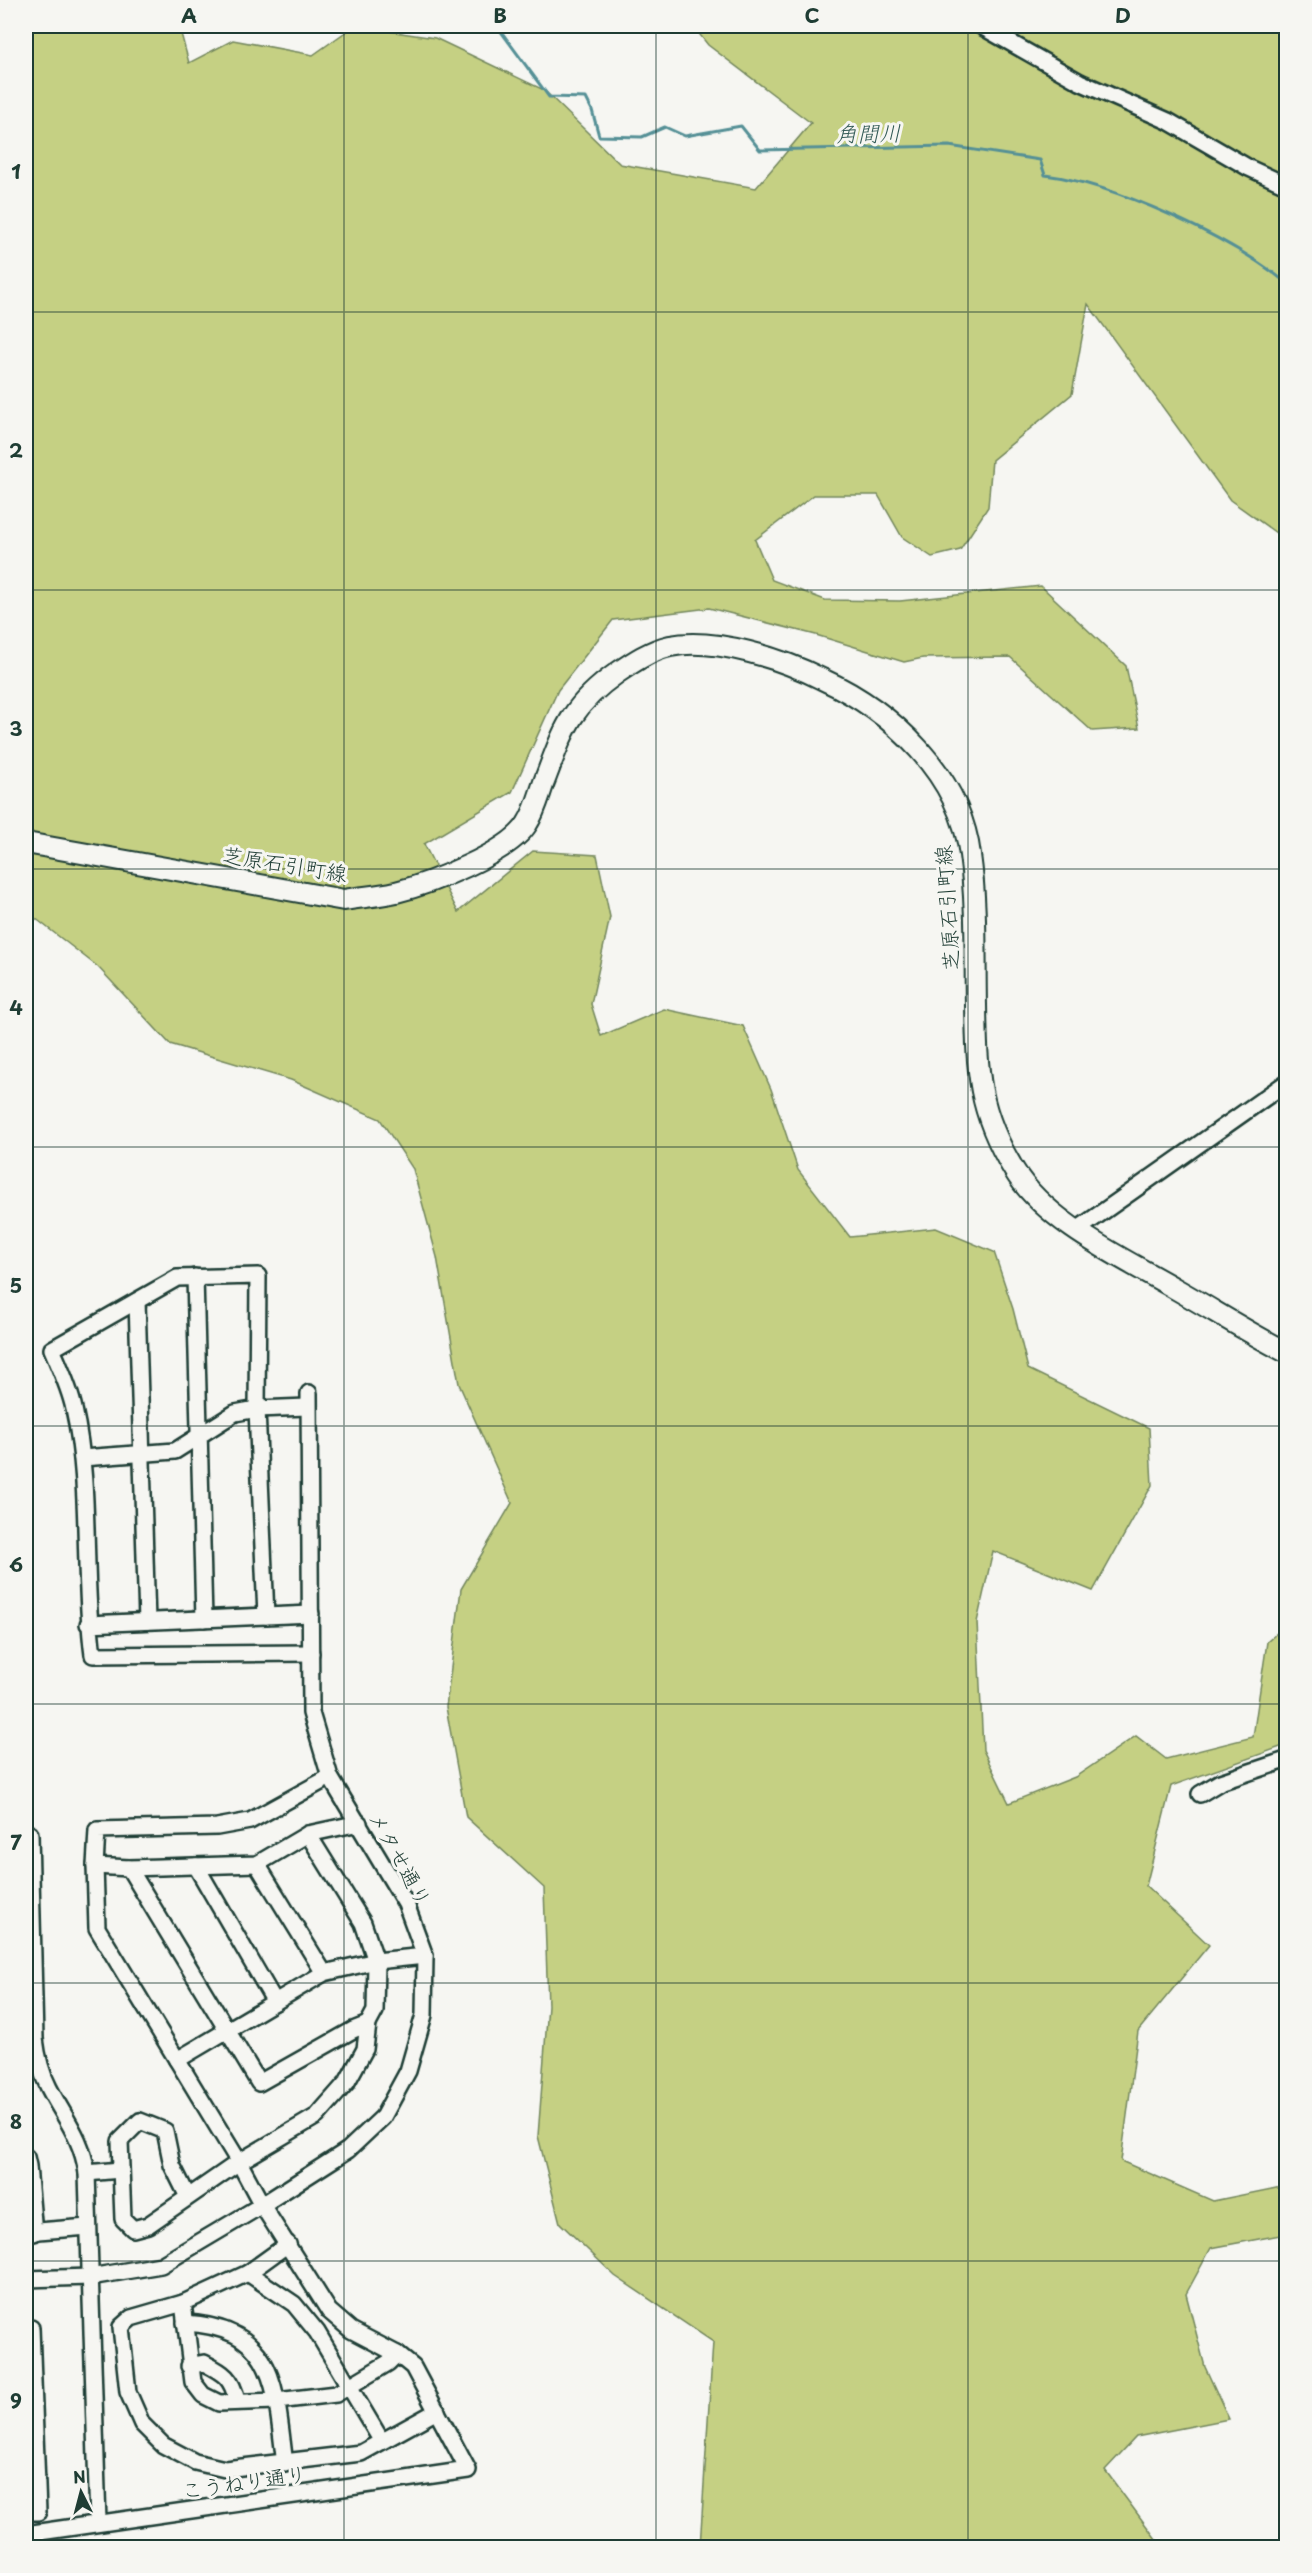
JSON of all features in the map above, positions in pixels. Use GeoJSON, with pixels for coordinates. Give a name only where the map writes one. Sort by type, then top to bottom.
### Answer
{"type":"FeatureCollection","features":[{"type":"Feature","properties":{"kind":"main road","name":"芝原石引町線"},"geometry":{"type":"LineString","coordinates":[[26,843],[344,900],[395,892],[490,855],[514,838],[527,825],[563,733],[575,710],[605,681],[627,666],[655,651],[678,645],[743,651],[792,664],[843,688],[907,735],[947,788],[960,817],[970,853],[978,1074],[990,1126],[1016,1174],[1043,1204],[1077,1230],[1287,1352]]}},
{"type":"Feature","properties":{"kind":"street"},"geometry":{"type":"LineString","coordinates":[[981,26],[1080,82],[1168,121],[1249,168],[1287,185]]}},
{"type":"Feature","properties":{"kind":"street"},"geometry":{"type":"LineString","coordinates":[[1077,1230],[1287,1083]]}},
{"type":"Feature","properties":{"kind":"street"},"geometry":{"type":"LineString","coordinates":[[266,1616],[257,1409],[258,1276],[177,1278],[52,1349],[74,1407],[82,1458],[88,1624],[93,1655],[311,1653]]}},
{"type":"Feature","properties":{"kind":"street"},"geometry":{"type":"LineString","coordinates":[[195,1277],[204,1618]]}},
{"type":"Feature","properties":{"kind":"street"},"geometry":{"type":"LineString","coordinates":[[136,1301],[147,1621]]}},
{"type":"Feature","properties":{"kind":"street","name":"メタせ通り"},"geometry":{"type":"LineString","coordinates":[[26,2279],[90,2277],[161,2265],[348,2150],[382,2117],[408,2071],[424,2015],[424,1956],[406,1904],[330,1777],[311,1713],[308,1400],[257,1409]]}},
{"type":"Feature","properties":{"kind":"street"},"geometry":{"type":"LineString","coordinates":[[82,1458],[175,1451],[234,1413],[257,1409]]}},
{"type":"Feature","properties":{"kind":"street"},"geometry":{"type":"LineString","coordinates":[[88,1624],[311,1614]]}},
{"type":"Feature","properties":{"kind":"street"},"geometry":{"type":"LineString","coordinates":[[1200,1794],[1220,1782],[1287,1760]]}},
{"type":"Feature","properties":{"kind":"street"},"geometry":{"type":"LineString","coordinates":[[288,2244],[248,2273],[183,2303],[130,2318],[121,2326],[128,2392],[142,2424],[163,2445],[195,2462],[225,2469],[285,2464],[361,2453],[436,2411],[412,2367],[397,2354],[351,2330],[329,2311],[288,2244],[262,2205],[97,1928],[95,1866],[97,1830],[217,1827],[250,1821],[330,1777]]}},
{"type":"Feature","properties":{"kind":"street"},"geometry":{"type":"LineString","coordinates":[[95,1866],[129,1868],[257,1864],[309,1834],[359,1823]]}},
{"type":"Feature","properties":{"kind":"street"},"geometry":{"type":"LineString","coordinates":[[28,1834],[30,2039],[48,2087],[84,2152],[87,2173],[98,2522]]}},
{"type":"Feature","properties":{"kind":"street"},"geometry":{"type":"LineString","coordinates":[[188,2197],[172,2165],[165,2131],[140,2121],[120,2141],[123,2219],[133,2229],[148,2225],[188,2197],[238,2162],[317,2116],[347,2082],[365,2049],[368,2024],[375,2012],[376,1961],[363,1923],[309,1834]]}},
{"type":"Feature","properties":{"kind":"street"},"geometry":{"type":"LineString","coordinates":[[257,1864],[324,1972]]}},
{"type":"Feature","properties":{"kind":"street"},"geometry":{"type":"LineString","coordinates":[[196,1866],[275,2002]]}},
{"type":"Feature","properties":{"kind":"street"},"geometry":{"type":"LineString","coordinates":[[129,1868],[259,2083],[353,2030],[368,2024]]}},
{"type":"Feature","properties":{"kind":"street"},"geometry":{"type":"LineString","coordinates":[[177,2060],[229,2031],[324,1972],[376,1961],[424,1956]]}},
{"type":"Feature","properties":{"kind":"street"},"geometry":{"type":"LineString","coordinates":[[26,2157],[30,2232],[88,2228]]}},
{"type":"Feature","properties":{"kind":"street"},"geometry":{"type":"LineString","coordinates":[[87,2173],[120,2170]]}},
{"type":"Feature","properties":{"kind":"street"},"geometry":{"type":"LineString","coordinates":[[248,2273],[294,2304],[317,2332],[381,2440]]}},
{"type":"Feature","properties":{"kind":"street"},"geometry":{"type":"LineString","coordinates":[[183,2303],[189,2366],[193,2382],[203,2395],[219,2403],[277,2401],[336,2394],[388,2363],[397,2354]]}},
{"type":"Feature","properties":{"kind":"street"},"geometry":{"type":"LineString","coordinates":[[185,2323],[211,2325],[235,2334],[255,2349],[268,2368],[277,2401],[285,2464]]}},
{"type":"Feature","properties":{"kind":"street"},"geometry":{"type":"LineString","coordinates":[[26,2328],[32,2328],[31,2449],[38,2512],[26,2512]]}},
{"type":"Feature","properties":{"kind":"street"},"geometry":{"type":"LineString","coordinates":[[189,2366],[204,2363],[223,2373],[234,2386],[237,2401]]}},
{"type":"Feature","properties":{"kind":"street","name":"こうねり通り"},"geometry":{"type":"LineString","coordinates":[[26,2534],[468,2470],[436,2411]]}},
{"type":"Feature","properties":{"kind":"green space"},"geometry":{"type":"Polygon","coordinates":[[[26,26],[179,26],[189,63],[233,40],[313,55],[354,26],[435,38],[544,90],[620,164],[756,188],[811,123],[708,45],[693,26],[1286,26],[1286,540],[1230,500],[1088,304],[1072,394],[992,460],[988,507],[960,550],[932,557],[902,537],[878,495],[814,495],[755,540],[772,580],[825,600],[900,601],[1041,586],[1126,666],[1139,728],[1092,731],[1010,657],[923,658],[904,662],[816,635],[709,608],[613,620],[558,690],[512,792],[424,844],[458,912],[533,851],[597,855],[610,917],[591,1004],[601,1036],[664,1009],[743,1026],[771,1089],[798,1170],[850,1237],[936,1228],[994,1252],[1013,1309],[1028,1369],[1149,1428],[1152,1485],[1093,1591],[993,1551],[977,1622],[983,1750],[1009,1803],[1075,1777],[1136,1736],[1166,1759],[1253,1737],[1267,1642],[1286,1625],[1286,1745],[1171,1786],[1146,1886],[1209,1945],[1138,2031],[1121,2161],[1213,2201],[1286,2186],[1286,2234],[1211,2248],[1186,2294],[1205,2367],[1229,2419],[1136,2437],[1105,2470],[1162,2547],[700,2547],[713,2342],[615,2276],[560,2223],[538,2136],[548,2006],[544,1888],[466,1817],[446,1707],[461,1589],[512,1503],[459,1384],[437,1257],[413,1169],[380,1119],[291,1080],[170,1044],[98,967],[26,911],[26,26]]]}},
{"type":"Feature","properties":{"kind":"waterway","name":"角間川"},"geometry":{"type":"LineString","coordinates":[[497,26],[549,97],[586,98],[599,136],[642,137],[665,127],[685,136],[741,126],[760,150],[949,146],[1040,160],[1045,175],[1104,189],[1170,215],[1233,247],[1284,281]]}}]}
